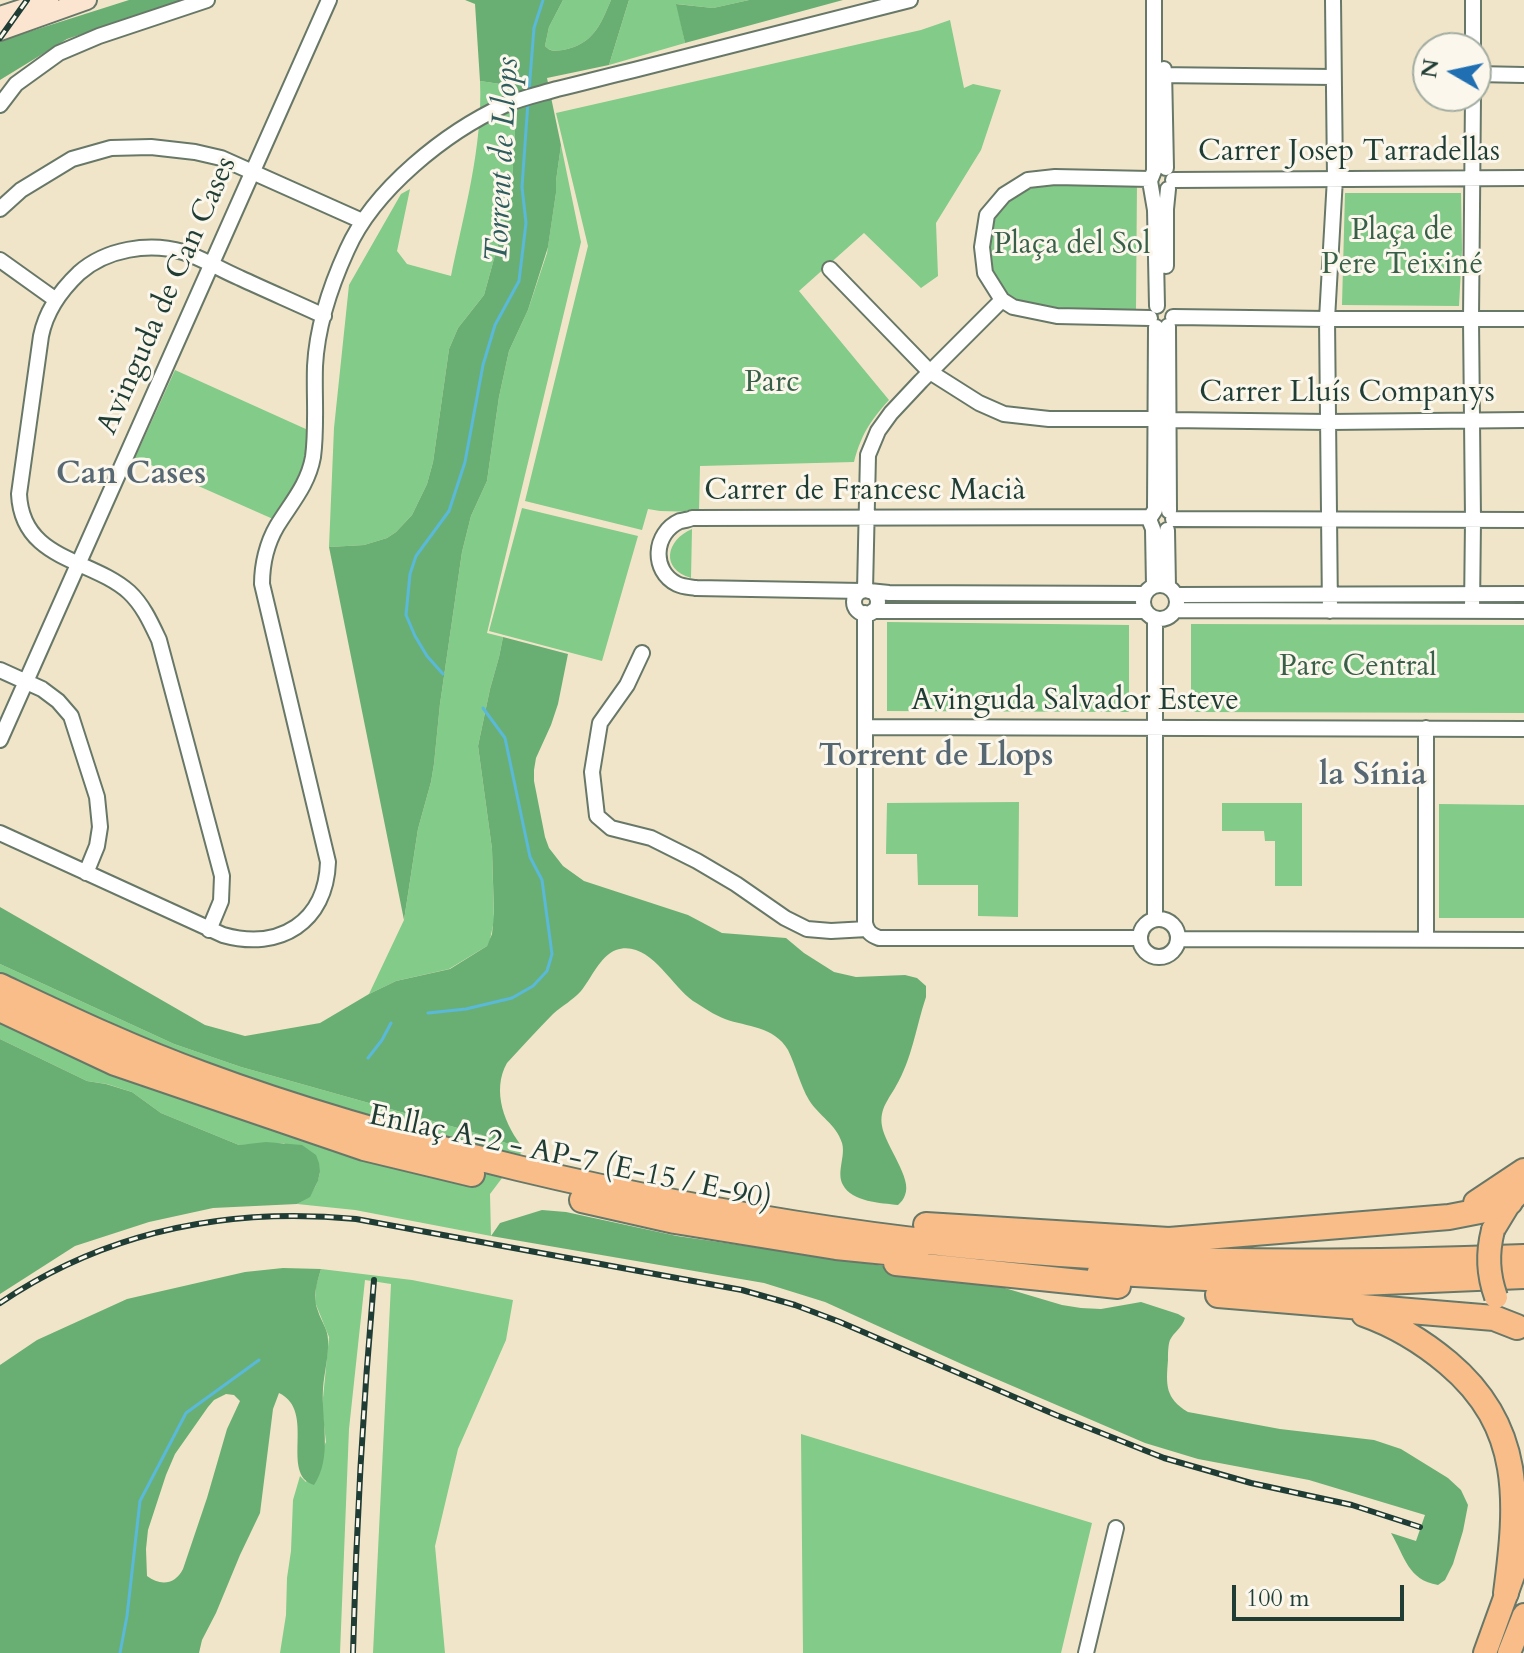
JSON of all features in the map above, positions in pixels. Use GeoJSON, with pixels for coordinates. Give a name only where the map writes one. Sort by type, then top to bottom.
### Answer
{"type":"FeatureCollection","features":[{"type":"Feature","properties":{"kind":"highway","name":"Enllaç A-2 - AP-7 (E-15 / E-90)"},"geometry":{"type":"LineString","coordinates":[[0,986],[102,1034],[202,1075],[329,1116],[448,1151],[584,1184],[836,1238],[1128,1258],[1332,1263],[1524,1257]]}},
{"type":"Feature","properties":{"kind":"highway","name":"Enllaç A-2 - AP-7 (E-15 / E-90)"},"geometry":{"type":"LineString","coordinates":[[0,1009],[115,1063],[364,1148],[675,1221],[1126,1275],[1294,1283],[1524,1276]]}},
{"type":"Feature","properties":{"kind":"highway"},"geometry":{"type":"LineString","coordinates":[[1449,1217],[1485,1198],[1524,1171]]}},
{"type":"Feature","properties":{"kind":"highway"},"geometry":{"type":"LineString","coordinates":[[836,1238],[897,1223],[1169,1240],[1449,1217],[1485,1210],[1517,1195]]}},
{"type":"Feature","properties":{"kind":"highway"},"geometry":{"type":"LineString","coordinates":[[1517,1195],[1493,1230],[1488,1267],[1496,1297],[1521,1330]]}},
{"type":"Feature","properties":{"kind":"highway"},"geometry":{"type":"LineString","coordinates":[[836,1238],[899,1264],[1494,1318],[1521,1330]]}},
{"type":"Feature","properties":{"kind":"highway"},"geometry":{"type":"LineString","coordinates":[[1335,1305],[1396,1327],[1418,1340],[1457,1370],[1487,1404],[1505,1446],[1514,1501],[1514,1534],[1506,1593]]}},
{"type":"Feature","properties":{"kind":"highway"},"geometry":{"type":"LineString","coordinates":[[1485,1653],[1524,1545]]}},
{"type":"Feature","properties":{"kind":"highway"},"geometry":{"type":"LineString","coordinates":[[1510,1653],[1524,1615]]}},
{"type":"Feature","properties":{"kind":"highway"},"geometry":{"type":"LineString","coordinates":[[1510,1653],[1524,1632]]}},
{"type":"Feature","properties":{"kind":"main road"},"geometry":{"type":"LineString","coordinates":[[0,16],[49,0]]}},
{"type":"Feature","properties":{"kind":"main road"},"geometry":{"type":"LineString","coordinates":[[0,31],[87,0]]}},
{"type":"Feature","properties":{"kind":"street"},"geometry":{"type":"LineString","coordinates":[[0,105],[16,84],[59,53],[99,36],[207,0]]}},
{"type":"Feature","properties":{"kind":"street"},"geometry":{"type":"LineString","coordinates":[[0,833],[209,930],[235,939],[281,936],[301,924],[311,914],[324,891],[328,862],[262,575],[276,528],[298,497],[309,474],[316,424],[316,358],[324,316],[347,248],[362,221],[397,180],[438,145],[507,104],[910,0]]}},
{"type":"Feature","properties":{"kind":"street"},"geometry":{"type":"LineString","coordinates":[[1154,0],[1161,179],[1166,209],[1162,317],[1160,920]]}},
{"type":"Feature","properties":{"kind":"street"},"geometry":{"type":"LineString","coordinates":[[1159,75],[1163,0]]}},
{"type":"Feature","properties":{"kind":"street"},"geometry":{"type":"LineString","coordinates":[[1330,611],[1327,319],[1335,178],[1333,0]]}},
{"type":"Feature","properties":{"kind":"street"},"geometry":{"type":"LineString","coordinates":[[1473,0],[1473,32]]}},
{"type":"Feature","properties":{"kind":"street","name":"Avinguda de Can Cases"},"geometry":{"type":"LineString","coordinates":[[0,740],[252,172],[324,1]]}},
{"type":"Feature","properties":{"kind":"street"},"geometry":{"type":"LineString","coordinates":[[1492,74],[1524,75]]}},
{"type":"Feature","properties":{"kind":"street"},"geometry":{"type":"LineString","coordinates":[[1159,75],[1333,77]]}},
{"type":"Feature","properties":{"kind":"street"},"geometry":{"type":"LineString","coordinates":[[1472,610],[1473,112]]}},
{"type":"Feature","properties":{"kind":"street"},"geometry":{"type":"LineString","coordinates":[[0,209],[21,190],[72,159],[111,148],[151,147],[221,158],[362,221]]}},
{"type":"Feature","properties":{"kind":"street"},"geometry":{"type":"LineString","coordinates":[[1161,179],[1055,177],[1028,180],[1004,195],[987,215],[982,247],[985,273],[1002,300],[1013,307],[1057,316],[1524,319]]}},
{"type":"Feature","properties":{"kind":"street","name":"Carrer Josep Tarradellas"},"geometry":{"type":"LineString","coordinates":[[1161,179],[1524,178]]}},
{"type":"Feature","properties":{"kind":"street"},"geometry":{"type":"LineString","coordinates":[[209,930],[221,901],[222,876],[159,640],[146,614],[130,593],[107,577],[48,549],[25,521],[19,501],[41,336],[45,318],[56,300],[84,269],[106,256],[140,248],[182,252],[324,316]]}},
{"type":"Feature","properties":{"kind":"street"},"geometry":{"type":"LineString","coordinates":[[0,260],[56,300]]}},
{"type":"Feature","properties":{"kind":"street","name":"Carrer Lluís Companys"},"geometry":{"type":"LineString","coordinates":[[830,269],[930,372],[979,403],[1004,414],[1049,419],[1329,422],[1524,420]]}},
{"type":"Feature","properties":{"kind":"street"},"geometry":{"type":"LineString","coordinates":[[865,590],[868,455],[878,431],[891,413],[1002,300]]}},
{"type":"Feature","properties":{"kind":"street","name":"Carrer de Francesc Macià"},"geometry":{"type":"LineString","coordinates":[[865,590],[680,586],[661,569],[658,547],[661,537],[669,529],[680,521],[692,518],[1524,520]]}},
{"type":"Feature","properties":{"kind":"street"},"geometry":{"type":"LineString","coordinates":[[1524,594],[1330,594],[1160,603],[869,612],[857,610],[854,602],[856,595],[865,590],[889,593],[1160,603],[1330,611],[1524,611]]}},
{"type":"Feature","properties":{"kind":"street"},"geometry":{"type":"LineString","coordinates":[[869,612],[865,923],[873,934]]}},
{"type":"Feature","properties":{"kind":"street"},"geometry":{"type":"LineString","coordinates":[[642,653],[627,685],[600,723],[592,772],[597,816],[611,828],[651,838],[697,861],[807,929],[873,934],[1140,938]]}},
{"type":"Feature","properties":{"kind":"street"},"geometry":{"type":"LineString","coordinates":[[0,670],[42,689],[71,716],[97,797],[100,827],[97,846],[86,873]]}},
{"type":"Feature","properties":{"kind":"street","name":"Avinguda Salvador Esteve"},"geometry":{"type":"LineString","coordinates":[[866,727],[1524,729]]}},
{"type":"Feature","properties":{"kind":"street"},"geometry":{"type":"LineString","coordinates":[[1426,728],[1426,939]]}},
{"type":"Feature","properties":{"kind":"street"},"geometry":{"type":"LineString","coordinates":[[1160,920],[1176,928],[1179,939],[1172,953],[1160,958],[1146,953],[1140,938],[1145,925],[1160,920]]}},
{"type":"Feature","properties":{"kind":"street"},"geometry":{"type":"LineString","coordinates":[[1179,939],[1524,940]]}},
{"type":"Feature","properties":{"kind":"street"},"geometry":{"type":"LineString","coordinates":[[1086,1653],[1116,1528]]}},
{"type":"Feature","properties":{"kind":"green space"},"geometry":{"type":"Polygon","coordinates":[[[129,0],[185,0],[67,39],[0,80],[0,41],[129,0]]]}},
{"type":"Feature","properties":{"kind":"green space"},"geometry":{"type":"Polygon","coordinates":[[[465,0],[563,0],[549,27],[545,46],[555,51],[573,47],[588,38],[599,26],[611,0],[629,0],[609,65],[547,78],[561,145],[548,247],[528,310],[509,351],[487,481],[471,516],[462,552],[434,764],[418,829],[404,920],[329,547],[364,545],[387,538],[412,515],[427,484],[433,462],[449,349],[458,328],[484,295],[511,197],[515,132],[510,89],[480,81],[475,4],[465,0]]]}},
{"type":"Feature","properties":{"kind":"green space"},"geometry":{"type":"Polygon","coordinates":[[[563,0],[611,0],[599,26],[588,38],[573,47],[553,51],[545,46],[549,27],[563,0]]]}},
{"type":"Feature","properties":{"kind":"green space"},"geometry":{"type":"Polygon","coordinates":[[[629,0],[749,0],[713,8],[677,4],[685,43],[609,65],[629,0]]]}},
{"type":"Feature","properties":{"kind":"green space"},"geometry":{"type":"Polygon","coordinates":[[[749,0],[843,0],[685,43],[676,4],[713,8],[749,0]]]}},
{"type":"Feature","properties":{"kind":"green space","name":"Parc"},"geometry":{"type":"Polygon","coordinates":[[[950,20],[964,88],[973,84],[1001,90],[981,150],[936,223],[938,276],[921,288],[864,233],[799,291],[889,400],[867,429],[854,462],[700,466],[699,512],[648,509],[642,530],[525,501],[588,246],[556,113],[921,30],[950,20]]]}},
{"type":"Feature","properties":{"kind":"green space"},"geometry":{"type":"Polygon","coordinates":[[[480,81],[510,89],[515,132],[511,197],[484,295],[458,328],[449,349],[427,484],[412,515],[387,538],[364,545],[329,547],[334,428],[349,285],[401,194],[410,189],[397,251],[407,264],[451,276],[476,155],[480,81]]]}},
{"type":"Feature","properties":{"kind":"green space"},"geometry":{"type":"Polygon","coordinates":[[[561,145],[581,242],[487,633],[503,637],[478,746],[492,849],[494,920],[490,940],[487,946],[449,969],[396,981],[369,994],[404,920],[418,829],[434,764],[462,552],[471,516],[487,481],[509,351],[528,310],[547,253],[561,145]]]}},
{"type":"Feature","properties":{"kind":"green space","name":"Plaça del Sol"},"geometry":{"type":"Polygon","coordinates":[[[1079,180],[1137,181],[1136,310],[1037,308],[1014,302],[995,281],[990,267],[988,237],[999,210],[1025,191],[1079,180]]]}},
{"type":"Feature","properties":{"kind":"green space","name":"Plaça de Pere Teixiné"},"geometry":{"type":"Polygon","coordinates":[[[1345,193],[1461,193],[1459,306],[1342,305],[1345,193]]]}},
{"type":"Feature","properties":{"kind":"green space"},"geometry":{"type":"Polygon","coordinates":[[[175,370],[308,430],[305,459],[297,484],[273,519],[135,458],[175,370]]]}},
{"type":"Feature","properties":{"kind":"green space"},"geometry":{"type":"Polygon","coordinates":[[[522,508],[638,536],[602,661],[489,631],[522,508]]]}},
{"type":"Feature","properties":{"kind":"green space"},"geometry":{"type":"Polygon","coordinates":[[[692,529],[691,578],[674,568],[670,554],[677,540],[692,529]]]}},
{"type":"Feature","properties":{"kind":"green space"},"geometry":{"type":"Polygon","coordinates":[[[887,622],[1129,625],[1129,712],[887,711],[887,622]]]}},
{"type":"Feature","properties":{"kind":"green space","name":"Parc Central"},"geometry":{"type":"Polygon","coordinates":[[[1191,624],[1524,625],[1524,713],[1191,712],[1191,624]]]}},
{"type":"Feature","properties":{"kind":"green space"},"geometry":{"type":"Polygon","coordinates":[[[503,637],[568,654],[558,704],[534,770],[545,837],[549,848],[563,866],[584,881],[688,915],[722,933],[786,938],[834,972],[856,977],[905,975],[917,978],[926,986],[926,997],[910,1054],[882,1114],[884,1134],[905,1180],[905,1195],[898,1205],[860,1198],[847,1191],[840,1175],[843,1148],[839,1136],[809,1100],[782,1042],[760,1028],[733,1022],[693,1001],[649,957],[628,948],[616,950],[605,957],[581,991],[553,1014],[507,1063],[500,1085],[502,1108],[511,1130],[524,1149],[241,1067],[174,1044],[0,964],[0,907],[205,1025],[245,1036],[320,1023],[396,981],[450,969],[487,946],[494,914],[492,849],[478,746],[503,637]]]}},
{"type":"Feature","properties":{"kind":"green space"},"geometry":{"type":"Polygon","coordinates":[[[1019,802],[1018,917],[978,916],[978,885],[918,885],[917,854],[886,854],[887,803],[1019,802]]]}},
{"type":"Feature","properties":{"kind":"green space"},"geometry":{"type":"Polygon","coordinates":[[[1222,803],[1302,803],[1302,886],[1275,886],[1275,841],[1265,841],[1264,831],[1222,831],[1222,803]]]}},
{"type":"Feature","properties":{"kind":"green space"},"geometry":{"type":"Polygon","coordinates":[[[1439,804],[1524,805],[1524,918],[1439,918],[1439,804]]]}},
{"type":"Feature","properties":{"kind":"green space"},"geometry":{"type":"Polygon","coordinates":[[[0,964],[174,1044],[241,1067],[524,1149],[490,1194],[491,1236],[355,1210],[297,1204],[313,1191],[320,1172],[284,1143],[239,1145],[161,1113],[132,1092],[87,1081],[0,1039],[0,964]]]}},
{"type":"Feature","properties":{"kind":"green space"},"geometry":{"type":"Polygon","coordinates":[[[0,1039],[87,1081],[132,1092],[161,1113],[239,1145],[266,1142],[302,1145],[316,1155],[320,1172],[318,1181],[310,1197],[297,1204],[213,1208],[149,1222],[75,1246],[0,1294],[0,1039]]]}},
{"type":"Feature","properties":{"kind":"green space"},"geometry":{"type":"Polygon","coordinates":[[[542,1210],[566,1212],[677,1236],[998,1286],[1062,1305],[1101,1309],[1141,1302],[1178,1314],[1185,1318],[1169,1342],[1167,1377],[1171,1396],[1180,1407],[1188,1412],[1280,1429],[1374,1440],[1401,1449],[1448,1478],[1461,1490],[1468,1505],[1453,1564],[1445,1580],[1438,1585],[1420,1578],[1404,1559],[1391,1533],[1416,1541],[1425,1515],[1309,1480],[1198,1459],[1145,1443],[825,1302],[764,1283],[491,1236],[500,1223],[542,1210]]]}},
{"type":"Feature","properties":{"kind":"green space"},"geometry":{"type":"Polygon","coordinates":[[[283,1268],[321,1269],[315,1300],[327,1332],[328,1346],[323,1389],[325,1450],[320,1474],[314,1485],[304,1479],[299,1469],[296,1413],[290,1402],[279,1393],[273,1409],[260,1513],[202,1640],[199,1653],[0,1653],[0,1365],[37,1340],[127,1299],[245,1272],[283,1268]],[[226,1394],[214,1400],[175,1454],[148,1530],[147,1576],[152,1579],[172,1581],[183,1569],[227,1429],[240,1401],[234,1395],[226,1394]]]}},
{"type":"Feature","properties":{"kind":"green space"},"geometry":{"type":"Polygon","coordinates":[[[321,1269],[412,1280],[513,1300],[506,1340],[458,1449],[435,1546],[445,1653],[373,1653],[391,1284],[365,1280],[349,1429],[340,1653],[280,1653],[286,1615],[293,1500],[300,1476],[306,1482],[326,1442],[322,1408],[329,1337],[315,1302],[321,1269]]]}},
{"type":"Feature","properties":{"kind":"green space"},"geometry":{"type":"Polygon","coordinates":[[[801,1434],[1092,1523],[1061,1653],[803,1653],[801,1434]]]}},
{"type":"Feature","properties":{"kind":"waterway","name":"Torrent de Llops"},"geometry":{"type":"LineString","coordinates":[[529,91],[534,28],[543,0]]}},
{"type":"Feature","properties":{"kind":"waterway","name":"Torrent de Llops"},"geometry":{"type":"LineString","coordinates":[[443,674],[427,656],[406,615],[410,574],[416,556],[449,511],[465,462],[483,365],[495,325],[519,281],[526,223],[522,187],[528,102]]}},
{"type":"Feature","properties":{"kind":"waterway","name":"Torrent de Llops"},"geometry":{"type":"LineString","coordinates":[[428,1013],[466,1009],[512,998],[533,986],[547,971],[552,954],[542,880],[530,857],[505,738],[483,708]]}},
{"type":"Feature","properties":{"kind":"waterway","name":"Torrent de Llops"},"geometry":{"type":"LineString","coordinates":[[368,1058],[391,1023]]}},
{"type":"Feature","properties":{"kind":"waterway","name":"Torrent de Llops"},"geometry":{"type":"LineString","coordinates":[[120,1653],[140,1501],[186,1413],[259,1360]]}},
{"type":"Feature","properties":{"kind":"railway"},"geometry":{"type":"LineString","coordinates":[[0,38],[27,0]]}},
{"type":"Feature","properties":{"kind":"railway"},"geometry":{"type":"LineString","coordinates":[[0,1303],[83,1257],[170,1229],[262,1217],[356,1219],[742,1290],[795,1305],[1164,1458],[1251,1483],[1352,1505],[1420,1527]]}},
{"type":"Feature","properties":{"kind":"railway"},"geometry":{"type":"LineString","coordinates":[[353,1653],[360,1466],[374,1280]]}},
{"type":"Feature","properties":{"kind":"district","name":"Can Cases"},"geometry":{"type":"Point","coordinates":[131,476]}},
{"type":"Feature","properties":{"kind":"district","name":"Torrent de Llops"},"geometry":{"type":"Point","coordinates":[936,758]}},
{"type":"Feature","properties":{"kind":"district","name":"la Sínia"},"geometry":{"type":"Point","coordinates":[1373,777]}}]}
